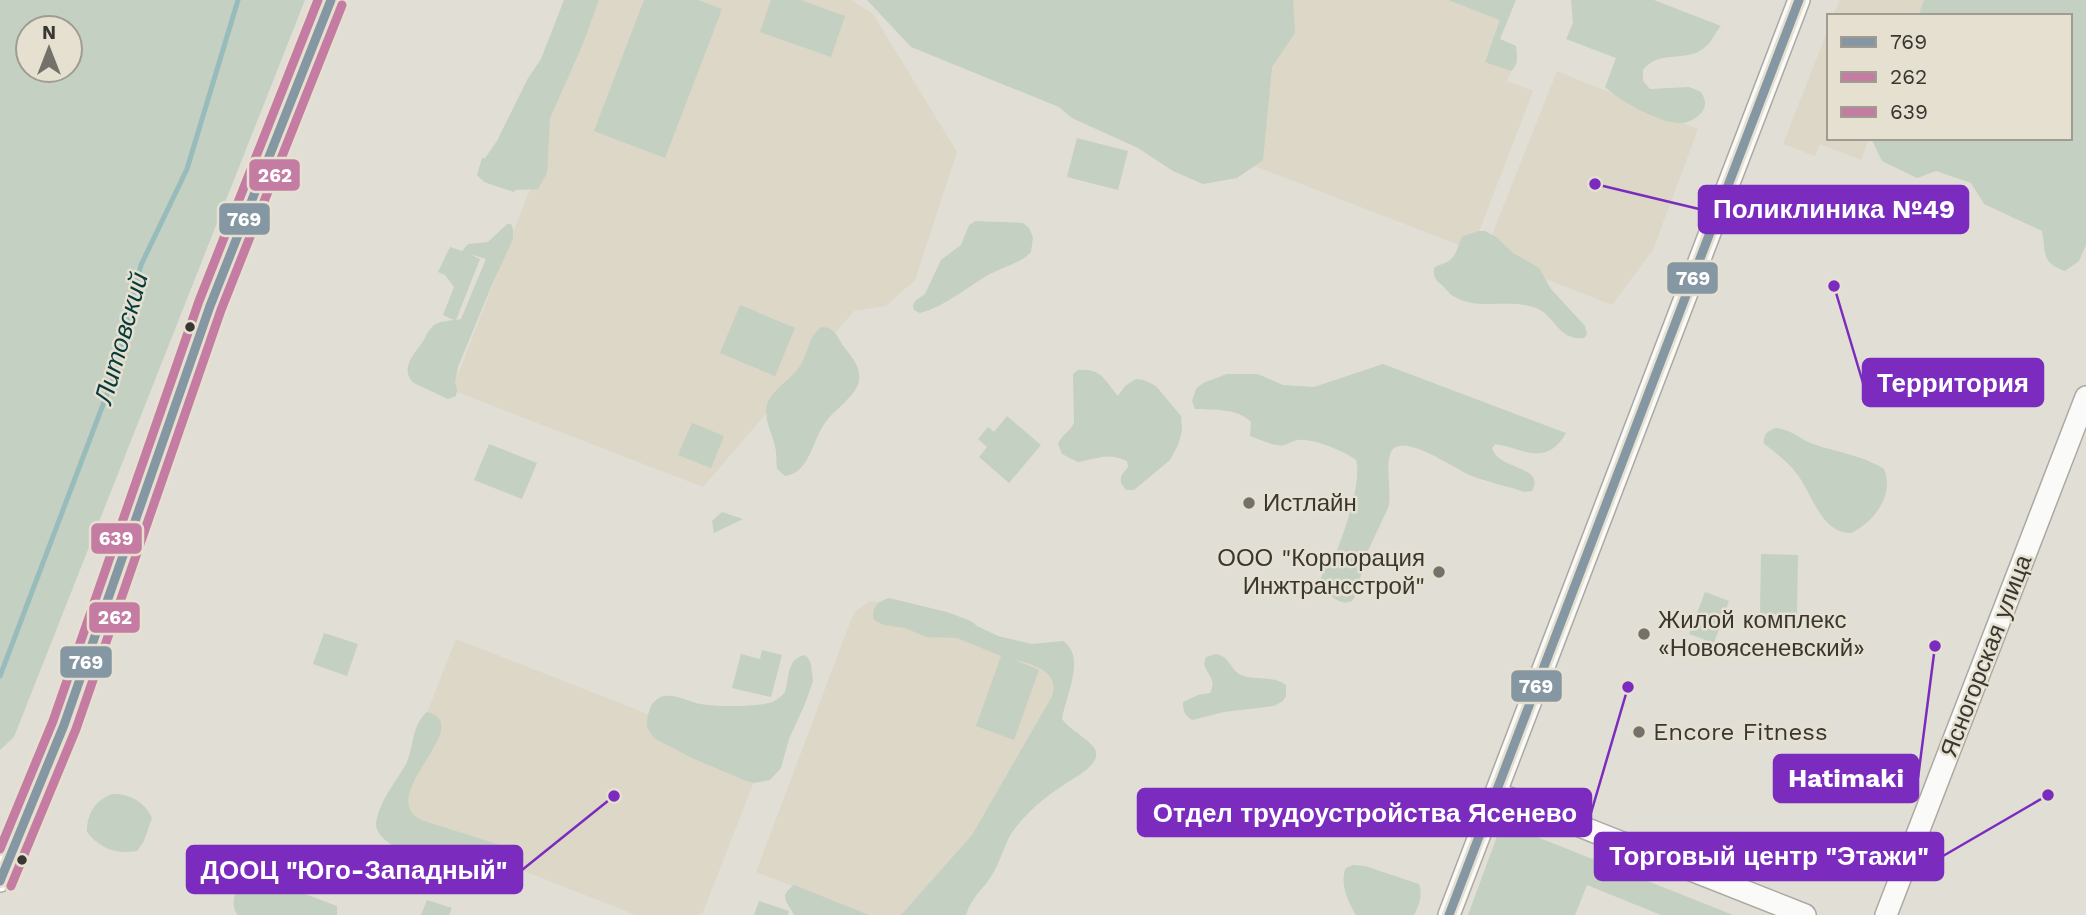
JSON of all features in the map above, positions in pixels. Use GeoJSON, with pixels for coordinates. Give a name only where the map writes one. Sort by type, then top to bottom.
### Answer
{"type":"FeatureCollection","features":[{"type":"Feature","properties":{"kind":"main road"},"geometry":{"type":"LineString","coordinates":[[0,881],[64,725],[209,306],[331,0]]}},
{"type":"Feature","properties":{"kind":"main road"},"geometry":{"type":"LineString","coordinates":[[1450,915],[1799,0]]}},
{"type":"Feature","properties":{"kind":"main road","name":"Ясногорская улица"},"geometry":{"type":"LineString","coordinates":[[1885,915],[2086,397]]}},
{"type":"Feature","properties":{"kind":"main road"},"geometry":{"type":"LineString","coordinates":[[1496,793],[1805,915]]}},
{"type":"Feature","properties":{"kind":"shaded area"},"geometry":{"type":"Polygon","coordinates":[[[594,0],[851,0],[873,14],[957,152],[915,280],[886,306],[854,311],[703,487],[452,390],[532,184],[524,180],[594,0]]]}},
{"type":"Feature","properties":{"kind":"shaded area"},"geometry":{"type":"Polygon","coordinates":[[[1271,0],[1448,0],[1501,20],[1485,61],[1511,71],[1507,81],[1533,91],[1472,250],[1213,150],[1271,0]]]}},
{"type":"Feature","properties":{"kind":"shaded area"},"geometry":{"type":"Polygon","coordinates":[[[1840,0],[1924,0],[1919,14],[1834,14],[1840,0]]]}},
{"type":"Feature","properties":{"kind":"shaded area"},"geometry":{"type":"Polygon","coordinates":[[[1827,32],[1827,140],[1868,140],[1861,160],[1820,144],[1815,156],[1783,144],[1827,32]]]}},
{"type":"Feature","properties":{"kind":"shaded area"},"geometry":{"type":"Polygon","coordinates":[[[1557,71],[1698,129],[1653,250],[1612,305],[1495,259],[1490,240],[1557,71]]]}},
{"type":"Feature","properties":{"kind":"shaded area"},"geometry":{"type":"Polygon","coordinates":[[[869,601],[880,602],[1039,658],[1063,678],[972,835],[901,915],[869,915],[756,872],[851,620],[856,611],[869,601]]]}},
{"type":"Feature","properties":{"kind":"shaded area"},"geometry":{"type":"Polygon","coordinates":[[[456,639],[763,759],[703,912],[698,915],[636,915],[386,817],[456,639]]]}},
{"type":"Feature","properties":{"kind":"green space"},"geometry":{"type":"Polygon","coordinates":[[[0,0],[305,0],[14,737],[0,750],[0,0]]]}},
{"type":"Feature","properties":{"kind":"green space"},"geometry":{"type":"Polygon","coordinates":[[[564,0],[599,0],[550,118],[547,173],[538,189],[514,192],[484,182],[477,175],[482,158],[485,158],[497,141],[527,80],[541,59],[564,0]]]}},
{"type":"Feature","properties":{"kind":"green space"},"geometry":{"type":"Polygon","coordinates":[[[644,0],[698,0],[722,9],[665,158],[594,131],[644,0]]]}},
{"type":"Feature","properties":{"kind":"green space"},"geometry":{"type":"Polygon","coordinates":[[[771,0],[800,0],[845,16],[831,57],[760,32],[771,0]]]}},
{"type":"Feature","properties":{"kind":"green space"},"geometry":{"type":"Polygon","coordinates":[[[867,0],[1293,0],[1295,33],[1272,67],[1263,160],[1237,178],[1203,184],[1173,171],[1138,148],[1072,118],[1059,107],[911,47],[867,0]]]}},
{"type":"Feature","properties":{"kind":"green space"},"geometry":{"type":"Polygon","coordinates":[[[1448,0],[1516,0],[1500,39],[1516,46],[1516,63],[1511,71],[1485,62],[1500,20],[1448,0]]]}},
{"type":"Feature","properties":{"kind":"green space"},"geometry":{"type":"Polygon","coordinates":[[[1571,0],[1654,0],[1721,26],[1707,46],[1697,52],[1657,60],[1643,70],[1643,81],[1650,89],[1689,87],[1701,92],[1705,102],[1702,112],[1688,122],[1670,122],[1640,110],[1605,87],[1616,58],[1566,39],[1573,23],[1571,0]]]}},
{"type":"Feature","properties":{"kind":"green space"},"geometry":{"type":"Polygon","coordinates":[[[1924,0],[2086,0],[2086,245],[2079,261],[2065,271],[2048,261],[2042,231],[1984,204],[1971,183],[1936,171],[1917,178],[1882,161],[1872,140],[2072,140],[2072,14],[1919,14],[1924,0]]]}},
{"type":"Feature","properties":{"kind":"green space"},"geometry":{"type":"Polygon","coordinates":[[[1077,138],[1128,151],[1118,190],[1067,177],[1077,138]]]}},
{"type":"Feature","properties":{"kind":"green space"},"geometry":{"type":"Polygon","coordinates":[[[976,221],[1023,223],[1033,237],[1031,252],[939,306],[920,313],[914,310],[915,301],[925,294],[941,260],[961,245],[969,225],[976,221]]]}},
{"type":"Feature","properties":{"kind":"green space"},"geometry":{"type":"Polygon","coordinates":[[[507,224],[511,224],[513,239],[458,367],[456,396],[448,399],[414,383],[410,378],[408,366],[433,326],[454,320],[443,315],[454,287],[445,275],[438,272],[450,247],[462,251],[468,244],[488,242],[507,224]],[[470,254],[480,259],[456,320],[461,319],[486,259],[470,254]]]}},
{"type":"Feature","properties":{"kind":"green space"},"geometry":{"type":"Polygon","coordinates":[[[1479,231],[1496,237],[1513,253],[1539,268],[1551,289],[1585,326],[1587,334],[1584,338],[1568,336],[1536,308],[1464,301],[1452,295],[1439,282],[1434,268],[1453,257],[1463,236],[1479,231]]]}},
{"type":"Feature","properties":{"kind":"green space"},"geometry":{"type":"Polygon","coordinates":[[[740,305],[795,328],[775,376],[720,353],[740,305]]]}},
{"type":"Feature","properties":{"kind":"green space"},"geometry":{"type":"Polygon","coordinates":[[[822,327],[833,331],[853,358],[859,371],[859,381],[854,392],[825,423],[810,455],[800,469],[785,476],[777,469],[776,449],[766,416],[767,404],[800,366],[814,335],[822,327]]]}},
{"type":"Feature","properties":{"kind":"green space"},"geometry":{"type":"Polygon","coordinates":[[[1383,364],[1566,433],[1558,444],[1542,453],[1524,452],[1495,444],[1492,448],[1503,461],[1533,477],[1535,483],[1532,491],[1525,492],[1472,476],[1409,446],[1393,449],[1388,469],[1388,508],[1366,555],[1356,595],[1352,601],[1343,602],[1328,593],[1321,579],[1337,550],[1348,518],[1357,480],[1356,460],[1336,449],[1312,441],[1298,440],[1285,445],[1267,443],[1250,436],[1251,422],[1246,417],[1225,411],[1195,409],[1192,401],[1196,389],[1203,383],[1227,374],[1258,374],[1283,385],[1314,387],[1383,364]]]}},
{"type":"Feature","properties":{"kind":"green space"},"geometry":{"type":"Polygon","coordinates":[[[1078,370],[1098,373],[1118,396],[1125,386],[1136,379],[1144,380],[1156,386],[1181,416],[1182,431],[1170,460],[1134,490],[1126,490],[1121,483],[1121,476],[1128,467],[1127,461],[1108,457],[1078,462],[1062,454],[1058,444],[1074,423],[1073,374],[1078,370]]]}},
{"type":"Feature","properties":{"kind":"green space"},"geometry":{"type":"Polygon","coordinates":[[[1007,416],[1041,445],[1009,483],[979,457],[987,447],[978,439],[988,427],[994,432],[1007,416]]]}},
{"type":"Feature","properties":{"kind":"green space"},"geometry":{"type":"Polygon","coordinates":[[[692,423],[724,436],[711,468],[678,455],[692,423]]]}},
{"type":"Feature","properties":{"kind":"green space"},"geometry":{"type":"Polygon","coordinates":[[[1776,428],[1884,469],[1887,489],[1874,515],[1851,533],[1832,527],[1794,470],[1764,444],[1766,434],[1776,428]]]}},
{"type":"Feature","properties":{"kind":"green space"},"geometry":{"type":"Polygon","coordinates":[[[489,444],[537,463],[522,499],[474,480],[489,444]]]}},
{"type":"Feature","properties":{"kind":"green space"},"geometry":{"type":"Polygon","coordinates":[[[722,512],[743,519],[714,533],[712,521],[722,512]]]}},
{"type":"Feature","properties":{"kind":"green space"},"geometry":{"type":"Polygon","coordinates":[[[1761,554],[1798,555],[1797,615],[1760,614],[1761,554]]]}},
{"type":"Feature","properties":{"kind":"green space"},"geometry":{"type":"Polygon","coordinates":[[[1705,592],[1729,601],[1714,643],[1689,634],[1705,592]]]}},
{"type":"Feature","properties":{"kind":"green space"},"geometry":{"type":"Polygon","coordinates":[[[889,598],[947,612],[998,636],[1032,644],[1063,641],[1070,648],[1073,657],[1073,678],[1062,719],[1094,748],[1095,760],[1085,771],[1040,802],[1019,823],[1010,836],[995,870],[966,915],[901,915],[972,835],[1051,698],[1053,682],[1050,676],[1037,667],[1014,660],[1039,670],[1014,740],[976,726],[1001,656],[957,638],[927,637],[874,620],[873,612],[876,606],[889,598]]]}},
{"type":"Feature","properties":{"kind":"green space"},"geometry":{"type":"Polygon","coordinates":[[[324,633],[358,644],[347,676],[313,664],[324,633]]]}},
{"type":"Feature","properties":{"kind":"green space"},"geometry":{"type":"Polygon","coordinates":[[[762,650],[782,655],[771,697],[732,688],[741,654],[760,659],[762,650]]]}},
{"type":"Feature","properties":{"kind":"green space"},"geometry":{"type":"Polygon","coordinates":[[[1216,654],[1225,658],[1241,675],[1275,680],[1286,685],[1283,701],[1274,706],[1224,712],[1192,720],[1185,713],[1183,702],[1210,693],[1212,681],[1204,664],[1206,657],[1216,654]]]}},
{"type":"Feature","properties":{"kind":"green space"},"geometry":{"type":"Polygon","coordinates":[[[804,655],[811,664],[813,681],[789,739],[781,768],[770,780],[754,783],[692,758],[654,738],[647,727],[652,704],[664,696],[717,706],[748,706],[774,701],[785,692],[791,665],[804,655]]]}},
{"type":"Feature","properties":{"kind":"green space"},"geometry":{"type":"Polygon","coordinates":[[[427,712],[440,720],[441,731],[414,780],[409,797],[410,811],[424,821],[514,852],[520,862],[518,868],[506,871],[464,864],[442,867],[406,854],[384,839],[378,831],[376,823],[380,808],[405,766],[415,731],[427,712]]]}},
{"type":"Feature","properties":{"kind":"green space"},"geometry":{"type":"Polygon","coordinates":[[[112,794],[125,795],[136,800],[152,818],[144,841],[137,851],[109,849],[87,832],[93,809],[101,800],[112,794]]]}},
{"type":"Feature","properties":{"kind":"green space"},"geometry":{"type":"Polygon","coordinates":[[[1502,823],[1733,915],[1661,915],[1587,885],[1575,915],[1468,915],[1502,823]]]}},
{"type":"Feature","properties":{"kind":"green space"},"geometry":{"type":"Polygon","coordinates":[[[238,850],[242,859],[257,853],[261,862],[270,866],[265,879],[337,906],[337,915],[238,915],[234,904],[237,884],[229,870],[226,855],[238,850]]]}},
{"type":"Feature","properties":{"kind":"green space"},"geometry":{"type":"Polygon","coordinates":[[[1353,865],[1365,866],[1419,884],[1420,900],[1414,915],[1356,915],[1347,898],[1343,879],[1346,868],[1353,865]]]}},
{"type":"Feature","properties":{"kind":"green space"},"geometry":{"type":"Polygon","coordinates":[[[794,885],[869,915],[794,915],[785,896],[794,885]]]}},
{"type":"Feature","properties":{"kind":"green space"},"geometry":{"type":"Polygon","coordinates":[[[427,900],[452,908],[449,915],[421,915],[427,900]]]}},
{"type":"Feature","properties":{"kind":"green space"},"geometry":{"type":"Polygon","coordinates":[[[759,901],[789,911],[788,915],[754,915],[759,901]]]}},
{"type":"Feature","properties":{"kind":"waterway","name":"Литовский"},"geometry":{"type":"LineString","coordinates":[[0,676],[115,373],[141,265],[187,169],[238,0]]}},
{"type":"Feature","properties":{"kind":"transit line","name":"639"},"geometry":{"type":"LineString","coordinates":[[0,849],[53,721],[199,301],[318,0]]}},
{"type":"Feature","properties":{"kind":"transit line","name":"769"},"geometry":{"type":"LineString","coordinates":[[0,881],[64,725],[210,306],[331,0]]}},
{"type":"Feature","properties":{"kind":"transit line","name":"769"},"geometry":{"type":"LineString","coordinates":[[1449,915],[1799,0]]}},
{"type":"Feature","properties":{"kind":"transit line","name":"262"},"geometry":{"type":"LineString","coordinates":[[11,886],[76,729],[221,310],[342,5]]}},
{"type":"Feature","properties":{"kind":"place","name":"Поликлиника №49"},"geometry":{"type":"Point","coordinates":[1595,184]}},
{"type":"Feature","properties":{"kind":"place","name":"Территория"},"geometry":{"type":"Point","coordinates":[1834,286]}},
{"type":"Feature","properties":{"kind":"place","name":"Истлайн"},"geometry":{"type":"Point","coordinates":[1249,503]}},
{"type":"Feature","properties":{"kind":"place","name":"ООО \"Корпорация Инжтрансстрой\""},"geometry":{"type":"Point","coordinates":[1439,572]}},
{"type":"Feature","properties":{"kind":"place","name":"Жилой комплекс «Новоясеневский»"},"geometry":{"type":"Point","coordinates":[1644,634]}},
{"type":"Feature","properties":{"kind":"place","name":"Hatimaki"},"geometry":{"type":"Point","coordinates":[1935,646]}},
{"type":"Feature","properties":{"kind":"place","name":"Отдел трудоустройства Ясенево"},"geometry":{"type":"Point","coordinates":[1628,687]}},
{"type":"Feature","properties":{"kind":"place","name":"Encore Fitness"},"geometry":{"type":"Point","coordinates":[1639,732]}},
{"type":"Feature","properties":{"kind":"place","name":"Торговый центр \"Этажи\""},"geometry":{"type":"Point","coordinates":[2048,795]}},
{"type":"Feature","properties":{"kind":"place","name":"ДООЦ \"Юго-Западный\""},"geometry":{"type":"Point","coordinates":[614,796]}}]}
